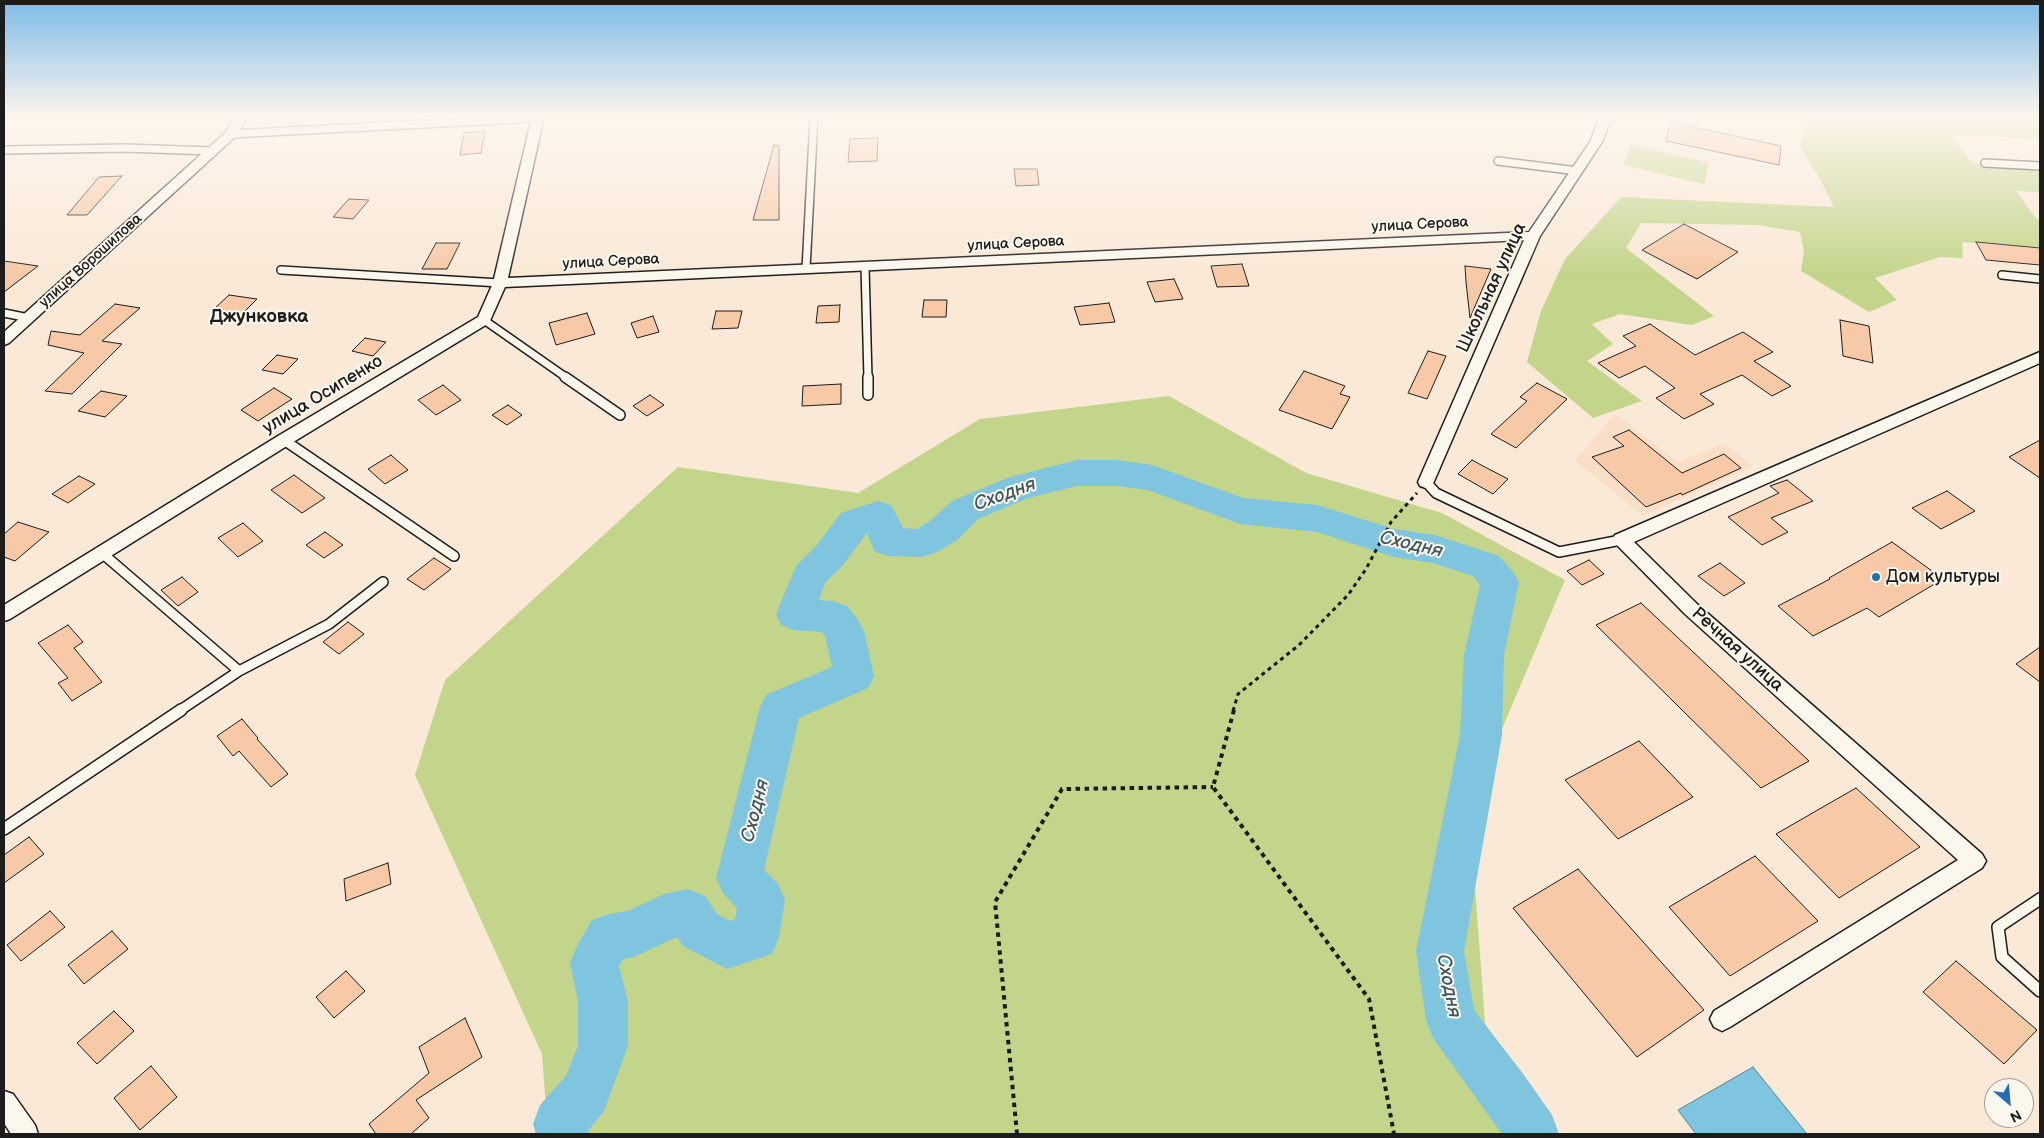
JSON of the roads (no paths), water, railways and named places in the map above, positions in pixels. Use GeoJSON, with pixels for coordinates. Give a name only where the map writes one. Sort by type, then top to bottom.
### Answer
{"type":"FeatureCollection","features":[{"type":"Feature","properties":{"kind":"street","name":"улица Ворошилова"},"geometry":{"type":"LineString","coordinates":[[4,340],[191,170]]}},
{"type":"Feature","properties":{"kind":"street"},"geometry":{"type":"LineString","coordinates":[[484,320],[500,283],[526,170]]}},
{"type":"Feature","properties":{"kind":"street","name":"Школьная улица"},"geometry":{"type":"LineString","coordinates":[[1426,482],[1533,236],[1578,171]]}},
{"type":"Feature","properties":{"kind":"street","name":"улица Серова"},"geometry":{"type":"LineString","coordinates":[[500,283],[1533,236]]}},
{"type":"Feature","properties":{"kind":"street","name":"улица Осипенко"},"geometry":{"type":"LineString","coordinates":[[4,614],[284,440],[484,320]]}},
{"type":"Feature","properties":{"kind":"street"},"geometry":{"type":"LineString","coordinates":[[1621,540],[2040,358]]}},
{"type":"Feature","properties":{"kind":"street","name":"Речная улица"},"geometry":{"type":"LineString","coordinates":[[1621,540],[1691,609],[1976,861],[1722,1019]]}},
{"type":"Feature","properties":{"kind":"street"},"geometry":{"type":"LineString","coordinates":[[4,1103],[26,1134]]}},
{"type":"Feature","properties":{"kind":"lane"},"geometry":{"type":"LineString","coordinates":[[806,269],[811,170]]}},
{"type":"Feature","properties":{"kind":"lane"},"geometry":{"type":"LineString","coordinates":[[1571,170],[1578,171]]}},
{"type":"Feature","properties":{"kind":"lane"},"geometry":{"type":"LineString","coordinates":[[865,267],[868,395]]}},
{"type":"Feature","properties":{"kind":"lane"},"geometry":{"type":"LineString","coordinates":[[281,270],[500,283]]}},
{"type":"Feature","properties":{"kind":"lane"},"geometry":{"type":"LineString","coordinates":[[2002,274],[2040,278]]}},
{"type":"Feature","properties":{"kind":"lane"},"geometry":{"type":"LineString","coordinates":[[4,313],[29,318]]}},
{"type":"Feature","properties":{"kind":"lane"},"geometry":{"type":"LineString","coordinates":[[484,320],[620,415]]}},
{"type":"Feature","properties":{"kind":"lane"},"geometry":{"type":"LineString","coordinates":[[284,440],[454,556]]}},
{"type":"Feature","properties":{"kind":"lane"},"geometry":{"type":"LineString","coordinates":[[1426,482],[1436,493],[1559,552],[1621,540]]}},
{"type":"Feature","properties":{"kind":"lane"},"geometry":{"type":"LineString","coordinates":[[102,553],[239,671]]}},
{"type":"Feature","properties":{"kind":"lane"},"geometry":{"type":"LineString","coordinates":[[4,829],[239,671],[329,624],[382,582]]}},
{"type":"Feature","properties":{"kind":"lane"},"geometry":{"type":"LineString","coordinates":[[2040,899],[1998,927],[2002,957],[2040,991]]}},
{"type":"Feature","properties":{"kind":"water"},"geometry":{"type":"Polygon","coordinates":[[[1753,1067],[1807,1134],[1696,1134],[1678,1110],[1753,1067]]]}},
{"type":"Feature","properties":{"kind":"waterway","name":"Сходня"},"geometry":{"type":"LineString","coordinates":[[562,1134],[559,1124],[586,1093],[603,1046],[603,1001],[594,963],[609,937],[634,934],[664,917],[688,912],[700,930],[727,945],[755,937],[762,900],[739,878],[781,707],[854,676],[844,631],[833,617],[795,614],[809,576],[830,555],[854,523],[878,514],[884,524],[888,542],[922,543],[943,531],[965,510],[1019,487],[1077,473],[1117,473],[1152,478],[1240,511],[1317,519],[1394,543],[1435,549],[1486,566],[1500,582],[1484,655],[1481,735],[1440,951],[1451,1020],[1506,1093],[1533,1134]]}},
{"type":"Feature","properties":{"kind":"place","name":"Дом культуры"},"geometry":{"type":"Point","coordinates":[1876,577]}},
{"type":"Feature","properties":{"kind":"district","name":"Джунковка"},"geometry":{"type":"Point","coordinates":[259,317]}}]}
